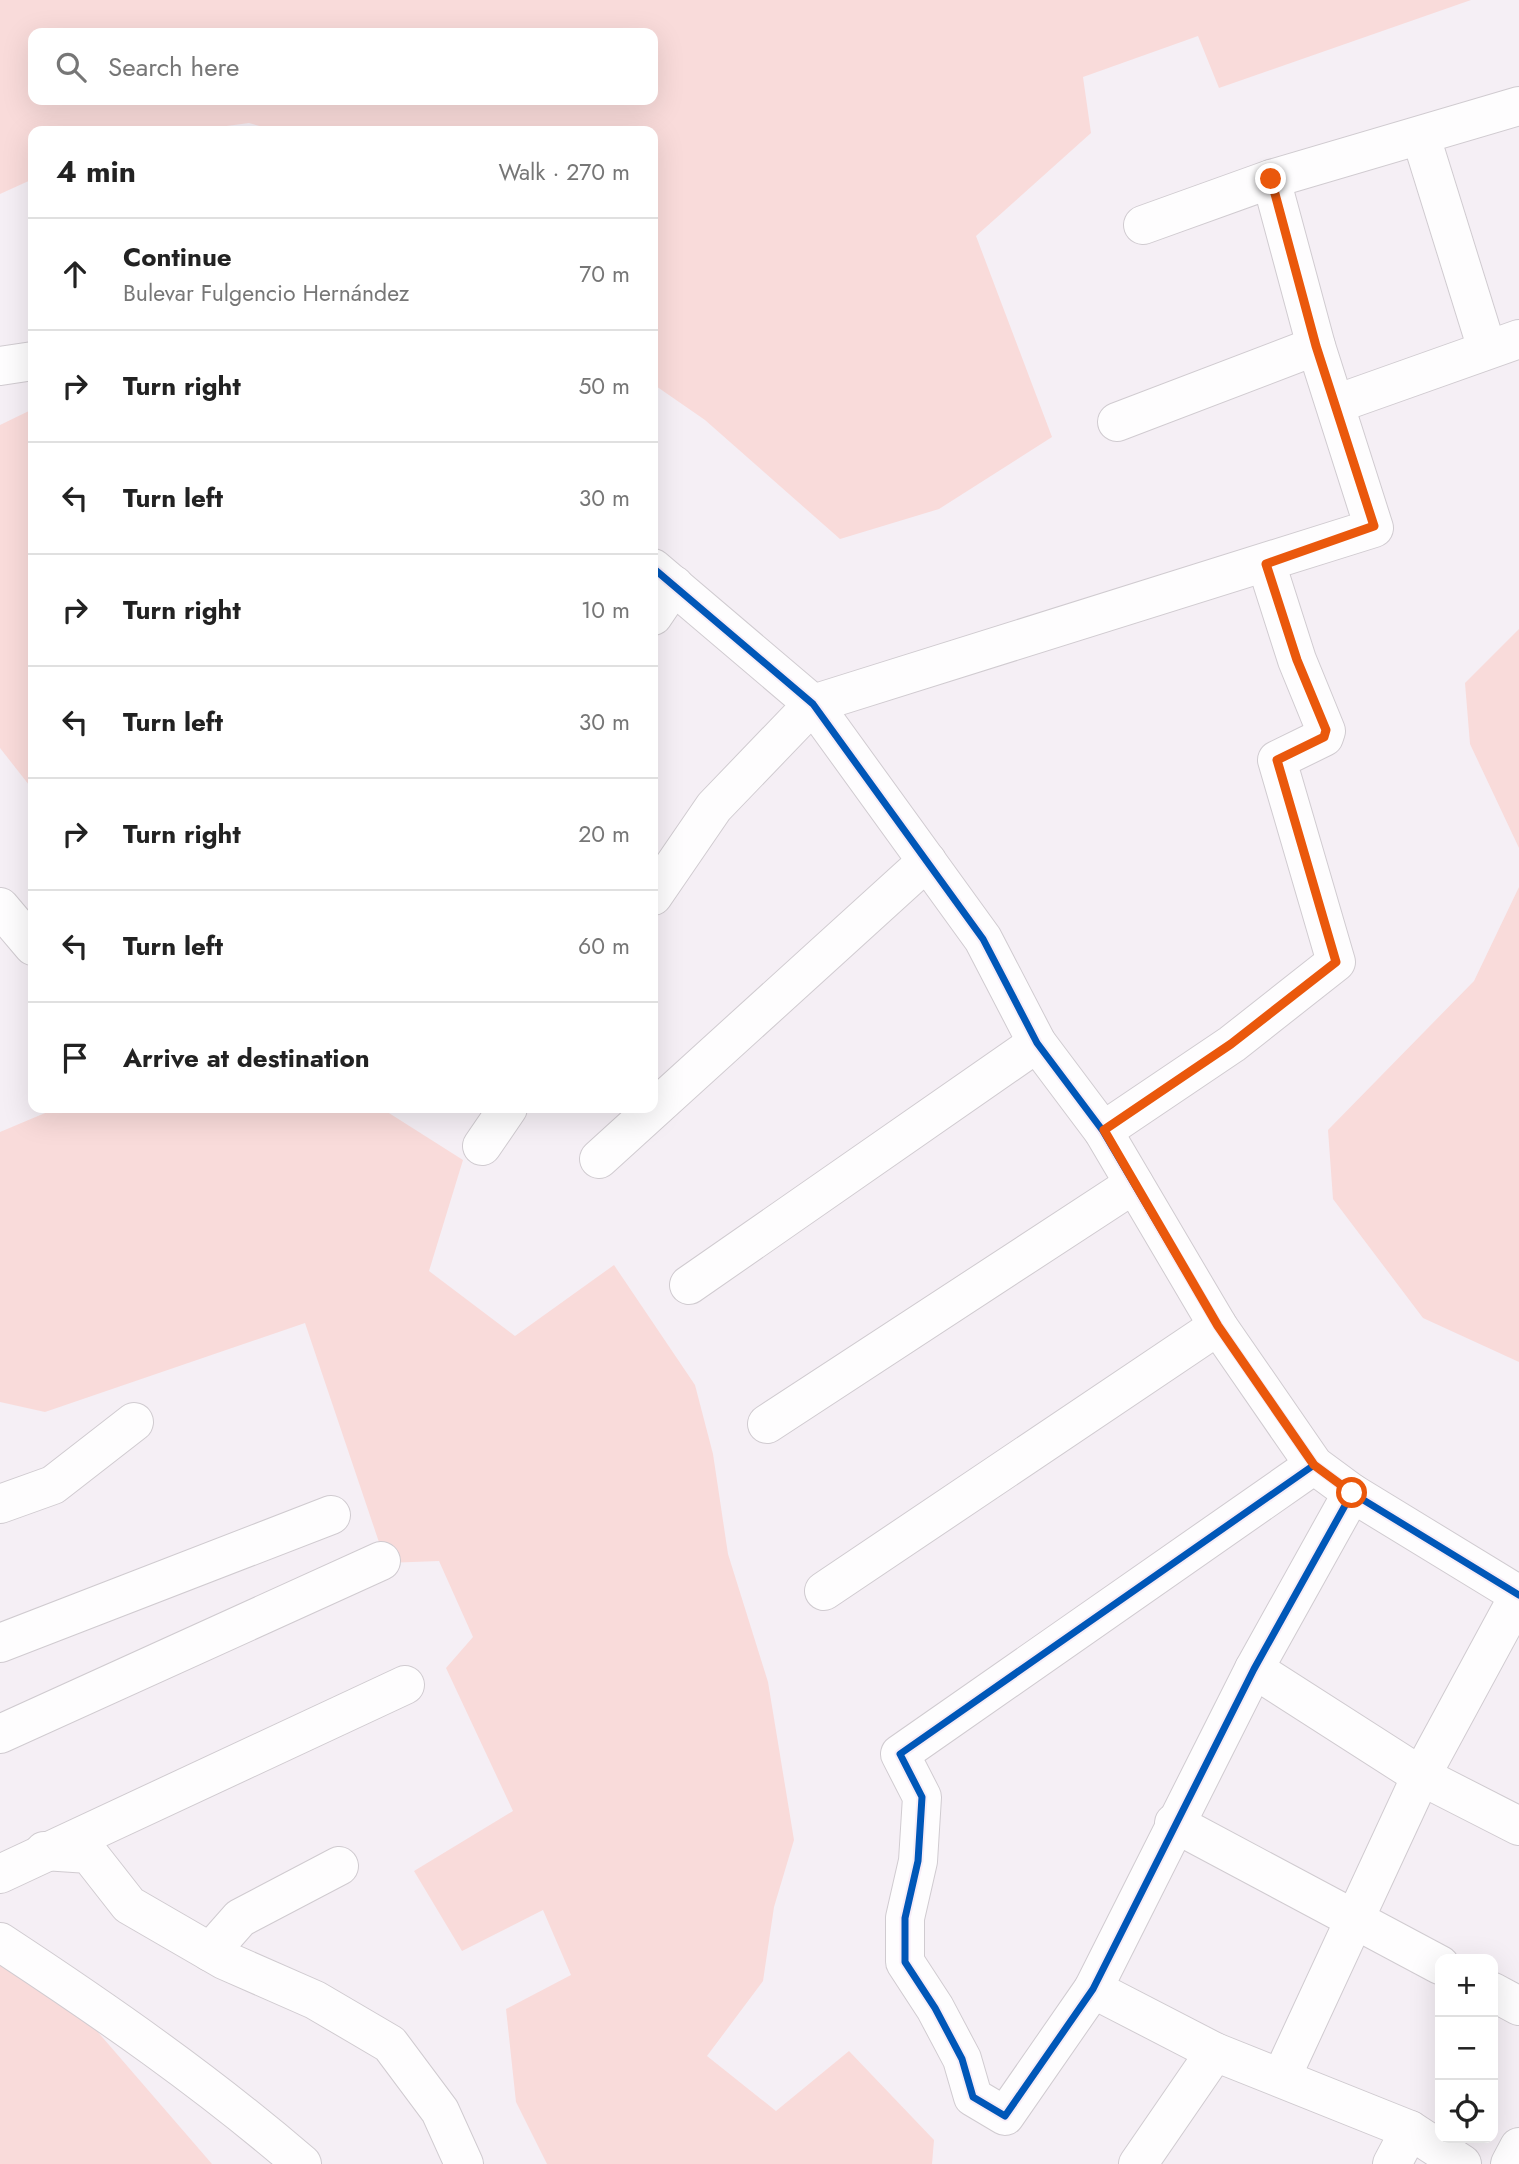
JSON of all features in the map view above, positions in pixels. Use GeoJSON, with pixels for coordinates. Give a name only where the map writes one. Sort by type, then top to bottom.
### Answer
{"type":"FeatureCollection","features":[{"type":"Feature","properties":{"kind":"street"},"geometry":{"type":"LineString","coordinates":[[1143,225],[1271,179],[1422,137],[1519,106]]}},
{"type":"Feature","properties":{"kind":"street"},"geometry":{"type":"LineString","coordinates":[[1336,404],[1510,345],[1422,137]]}},
{"type":"Feature","properties":{"kind":"street"},"geometry":{"type":"LineString","coordinates":[[658,889],[714,807],[813,705],[1374,528],[1316,346],[1271,179]]}},
{"type":"Feature","properties":{"kind":"street"},"geometry":{"type":"LineString","coordinates":[[1117,422],[1316,346]]}},
{"type":"Feature","properties":{"kind":"street"},"geometry":{"type":"LineString","coordinates":[[0,366],[28,363]]}},
{"type":"Feature","properties":{"kind":"street"},"geometry":{"type":"LineString","coordinates":[[1104,1130],[1231,1044],[1336,962],[1277,760],[1324,737],[1326,730],[1297,660],[1266,564]]}},
{"type":"Feature","properties":{"kind":"street"},"geometry":{"type":"LineString","coordinates":[[658,597],[664,576],[813,705],[983,939],[1037,1043],[1104,1130],[1218,1326],[1314,1465],[1352,1493],[1519,1595],[1421,1776],[1282,2076]]}},
{"type":"Feature","properties":{"kind":"street"},"geometry":{"type":"LineString","coordinates":[[658,1105],[927,861]]}},
{"type":"Feature","properties":{"kind":"street"},"geometry":{"type":"LineString","coordinates":[[0,907],[28,940]]}},
{"type":"Feature","properties":{"kind":"street"},"geometry":{"type":"LineString","coordinates":[[689,1284],[1037,1043]]}},
{"type":"Feature","properties":{"kind":"street"},"geometry":{"type":"LineString","coordinates":[[482,1146],[505,1113]]}},
{"type":"Feature","properties":{"kind":"street"},"geometry":{"type":"LineString","coordinates":[[599,1159],[650,1113]]}},
{"type":"Feature","properties":{"kind":"street"},"geometry":{"type":"LineString","coordinates":[[767,1424],[1134,1184]]}},
{"type":"Feature","properties":{"kind":"street"},"geometry":{"type":"LineString","coordinates":[[824,1591],[1218,1326]]}},
{"type":"Feature","properties":{"kind":"street"},"geometry":{"type":"LineString","coordinates":[[0,1504],[53,1485],[134,1422]]}},
{"type":"Feature","properties":{"kind":"street"},"geometry":{"type":"LineString","coordinates":[[1314,1465],[900,1754],[922,1797],[918,1861],[905,1918],[905,1962],[935,2008],[962,2059],[973,2097],[1005,2116],[1093,1989],[1254,1669],[1352,1493]]}},
{"type":"Feature","properties":{"kind":"street"},"geometry":{"type":"LineString","coordinates":[[0,1643],[331,1515]]}},
{"type":"Feature","properties":{"kind":"street"},"geometry":{"type":"LineString","coordinates":[[0,1734],[381,1561]]}},
{"type":"Feature","properties":{"kind":"street"},"geometry":{"type":"LineString","coordinates":[[1254,1669],[1421,1776],[1519,1826]]}},
{"type":"Feature","properties":{"kind":"street"},"geometry":{"type":"LineString","coordinates":[[0,1874],[44,1851],[405,1685]]}},
{"type":"Feature","properties":{"kind":"street"},"geometry":{"type":"LineString","coordinates":[[1174,1824],[1435,1962]]}},
{"type":"Feature","properties":{"kind":"street"},"geometry":{"type":"LineString","coordinates":[[44,1851],[89,1854],[129,1905],[210,1952],[315,2000],[390,2044],[440,2111],[461,2163]]}},
{"type":"Feature","properties":{"kind":"street"},"geometry":{"type":"LineString","coordinates":[[210,1952],[240,1918],[339,1866]]}},
{"type":"Feature","properties":{"kind":"street"},"geometry":{"type":"LineString","coordinates":[[0,1942],[130,2028],[246,2116],[302,2164]]}},
{"type":"Feature","properties":{"kind":"street"},"geometry":{"type":"LineString","coordinates":[[1093,1989],[1215,2052],[1282,2076],[1410,2130],[1462,2164]]}},
{"type":"Feature","properties":{"kind":"street"},"geometry":{"type":"LineString","coordinates":[[1498,1995],[1519,2006]]}},
{"type":"Feature","properties":{"kind":"street"},"geometry":{"type":"LineString","coordinates":[[1138,2164],[1215,2052]]}},
{"type":"Feature","properties":{"kind":"street"},"geometry":{"type":"LineString","coordinates":[[1392,2164],[1410,2130]]}},
{"type":"Feature","properties":{"kind":"street"},"geometry":{"type":"LineString","coordinates":[[1510,2164],[1519,2147]]}},
{"type":"Feature","properties":{"kind":"shaded area"},"geometry":{"type":"Polygon","coordinates":[[[0,0],[1471,0],[1219,88],[1198,36],[1083,77],[1091,133],[976,236],[1052,437],[939,509],[840,539],[705,420],[658,387],[658,126],[260,126],[249,123],[227,126],[28,126],[28,181],[0,194],[0,0]]]}},
{"type":"Feature","properties":{"kind":"shaded area"},"geometry":{"type":"Polygon","coordinates":[[[28,411],[28,784],[0,748],[0,425],[28,411]]]}},
{"type":"Feature","properties":{"kind":"shaded area"},"geometry":{"type":"Polygon","coordinates":[[[1519,629],[1519,848],[1470,744],[1465,683],[1519,629]]]}},
{"type":"Feature","properties":{"kind":"shaded area"},"geometry":{"type":"Polygon","coordinates":[[[1519,887],[1519,1362],[1423,1318],[1333,1199],[1328,1130],[1474,981],[1519,887]]]}},
{"type":"Feature","properties":{"kind":"shaded area"},"geometry":{"type":"Polygon","coordinates":[[[45,1113],[389,1113],[463,1160],[429,1271],[515,1336],[614,1265],[695,1385],[713,1454],[728,1554],[768,1682],[794,1840],[774,1907],[763,1981],[707,2056],[776,2111],[849,2051],[934,2140],[932,2164],[547,2164],[516,2102],[506,2009],[571,1975],[543,1910],[462,1951],[414,1871],[513,1811],[446,1668],[473,1637],[439,1561],[386,1563],[305,1323],[45,1412],[0,1402],[0,1132],[45,1113]]]}},
{"type":"Feature","properties":{"kind":"shaded area"},"geometry":{"type":"Polygon","coordinates":[[[0,1948],[26,1949],[212,2164],[0,2164],[0,1948]]]}},
{"type":"Feature","properties":{"kind":"cycle path"},"geometry":{"type":"LineString","coordinates":[[658,572],[813,704],[983,939],[1037,1043],[1103,1131],[1218,1326],[1314,1465],[1352,1493],[1519,1595]]}},
{"type":"Feature","properties":{"kind":"cycle path"},"geometry":{"type":"LineString","coordinates":[[1314,1465],[900,1754],[922,1797],[918,1861],[905,1918],[905,1962],[935,2008],[962,2059],[973,2097],[1005,2116],[1093,1989],[1254,1669],[1352,1493]]}},
{"type":"Feature","properties":{"kind":"route"},"geometry":{"type":"LineString","coordinates":[[1271,179],[1316,346],[1374,526],[1373,529],[1266,564],[1297,660],[1326,730],[1324,737],[1277,760],[1336,962],[1335,966],[1231,1044],[1104,1130],[1218,1326],[1314,1465],[1352,1493]]}}]}
